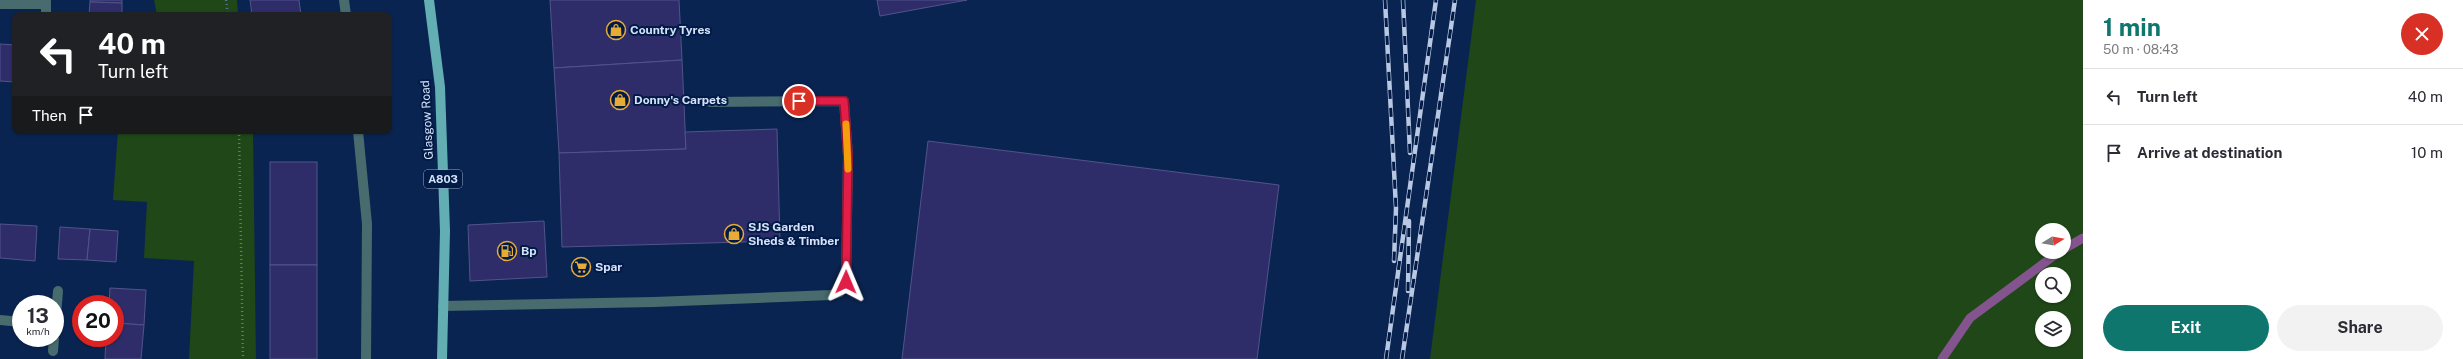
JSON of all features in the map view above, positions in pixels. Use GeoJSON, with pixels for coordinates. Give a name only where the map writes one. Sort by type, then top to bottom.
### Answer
{"type":"FeatureCollection","features":[{"type":"Feature","properties":{"kind":"main road","name":"Glasgow Road"},"geometry":{"type":"LineString","coordinates":[[429,0],[440,87],[445,231],[442,359]]}},
{"type":"Feature","properties":{"kind":"street"},"geometry":{"type":"LineString","coordinates":[[344,0],[346,12]]}},
{"type":"Feature","properties":{"kind":"street"},"geometry":{"type":"LineString","coordinates":[[0,4],[46,2]]}},
{"type":"Feature","properties":{"kind":"street"},"geometry":{"type":"LineString","coordinates":[[443,306],[646,302],[831,295],[840,292],[846,282],[848,156],[844,101],[710,102]]}},
{"type":"Feature","properties":{"kind":"street"},"geometry":{"type":"LineString","coordinates":[[358,134],[367,224],[366,359]]}},
{"type":"Feature","properties":{"kind":"street"},"geometry":{"type":"LineString","coordinates":[[58,291],[58,295]]}},
{"type":"Feature","properties":{"kind":"street"},"geometry":{"type":"LineString","coordinates":[[0,320],[12,321]]}},
{"type":"Feature","properties":{"kind":"street"},"geometry":{"type":"LineString","coordinates":[[53,347],[53,351]]}},
{"type":"Feature","properties":{"kind":"path"},"geometry":{"type":"LineString","coordinates":[[226,0],[228,12]]}},
{"type":"Feature","properties":{"kind":"path"},"geometry":{"type":"LineString","coordinates":[[239,134],[242,359]]}},
{"type":"Feature","properties":{"kind":"green space"},"geometry":{"type":"Polygon","coordinates":[[[154,0],[237,0],[238,12],[156,12],[154,0]]]}},
{"type":"Feature","properties":{"kind":"green space"},"geometry":{"type":"Polygon","coordinates":[[[1476,0],[2083,0],[2083,359],[1430,359],[1476,0]]]}},
{"type":"Feature","properties":{"kind":"green space"},"geometry":{"type":"Polygon","coordinates":[[[118,134],[253,134],[256,359],[189,359],[194,261],[144,258],[147,202],[113,200],[118,134]]]}},
{"type":"Feature","properties":{"kind":"building"},"geometry":{"type":"Polygon","coordinates":[[[90,0],[122,0],[122,3],[90,2],[90,0]]]}},
{"type":"Feature","properties":{"kind":"building"},"geometry":{"type":"Polygon","coordinates":[[[250,0],[299,0],[301,12],[252,12],[250,0]]]}},
{"type":"Feature","properties":{"kind":"building","name":"Country Tyres"},"geometry":{"type":"Polygon","coordinates":[[[550,0],[679,0],[682,60],[554,68],[550,0]]]}},
{"type":"Feature","properties":{"kind":"building"},"geometry":{"type":"Polygon","coordinates":[[[877,0],[967,0],[880,16],[877,0]]]}},
{"type":"Feature","properties":{"kind":"building"},"geometry":{"type":"Polygon","coordinates":[[[90,2],[122,3],[122,12],[89,12],[90,2]]]}},
{"type":"Feature","properties":{"kind":"building"},"geometry":{"type":"Polygon","coordinates":[[[0,44],[12,45],[12,82],[0,81],[0,44]]]}},
{"type":"Feature","properties":{"kind":"building","name":"Donny's Carpets"},"geometry":{"type":"Polygon","coordinates":[[[682,60],[686,149],[559,153],[554,68],[682,60]]]}},
{"type":"Feature","properties":{"kind":"building"},"geometry":{"type":"Polygon","coordinates":[[[777,129],[780,241],[562,247],[559,153],[686,149],[685,132],[777,129]]]}},
{"type":"Feature","properties":{"kind":"building"},"geometry":{"type":"Polygon","coordinates":[[[928,141],[1279,185],[1257,359],[902,359],[928,141]]]}},
{"type":"Feature","properties":{"kind":"building"},"geometry":{"type":"Polygon","coordinates":[[[270,162],[317,162],[317,265],[270,265],[270,162]]]}},
{"type":"Feature","properties":{"kind":"building","name":"Bp"},"geometry":{"type":"Polygon","coordinates":[[[544,221],[547,277],[470,281],[468,225],[544,221]]]}},
{"type":"Feature","properties":{"kind":"building"},"geometry":{"type":"Polygon","coordinates":[[[0,224],[37,226],[35,261],[0,258],[0,224]]]}},
{"type":"Feature","properties":{"kind":"building"},"geometry":{"type":"Polygon","coordinates":[[[60,227],[90,229],[87,260],[58,259],[60,227]]]}},
{"type":"Feature","properties":{"kind":"building"},"geometry":{"type":"Polygon","coordinates":[[[90,229],[118,231],[116,262],[87,260],[90,229]]]}},
{"type":"Feature","properties":{"kind":"building"},"geometry":{"type":"Polygon","coordinates":[[[270,265],[317,265],[317,359],[270,359],[270,265]]]}},
{"type":"Feature","properties":{"kind":"building"},"geometry":{"type":"Polygon","coordinates":[[[110,288],[146,290],[144,325],[124,324],[124,295],[110,295],[110,288]]]}},
{"type":"Feature","properties":{"kind":"building"},"geometry":{"type":"Polygon","coordinates":[[[124,324],[144,325],[141,359],[105,359],[106,347],[124,347],[124,324]]]}},
{"type":"Feature","properties":{"kind":"waterway"},"geometry":{"type":"LineString","coordinates":[[2071,245],[2083,238]]}},
{"type":"Feature","properties":{"kind":"waterway"},"geometry":{"type":"LineString","coordinates":[[1942,359],[1970,318],[2050,259]]}},
{"type":"Feature","properties":{"kind":"railway"},"geometry":{"type":"LineString","coordinates":[[1385,0],[1396,208],[1394,261]]}},
{"type":"Feature","properties":{"kind":"railway"},"geometry":{"type":"LineString","coordinates":[[1403,0],[1410,153]]}},
{"type":"Feature","properties":{"kind":"railway"},"geometry":{"type":"LineString","coordinates":[[1386,359],[1436,0]]}},
{"type":"Feature","properties":{"kind":"railway"},"geometry":{"type":"LineString","coordinates":[[1402,359],[1455,0]]}},
{"type":"Feature","properties":{"kind":"railway"},"geometry":{"type":"LineString","coordinates":[[1408,291],[1409,221]]}},
{"type":"Feature","properties":{"kind":"slow traffic"},"geometry":{"type":"LineString","coordinates":[[846,124],[848,169]]}},
{"type":"Feature","properties":{"kind":"place","name":"Country Tyres"},"geometry":{"type":"Point","coordinates":[616,30]}},
{"type":"Feature","properties":{"kind":"place","name":"Donny's Carpets"},"geometry":{"type":"Point","coordinates":[620,100]}},
{"type":"Feature","properties":{"kind":"place","name":"SJS Garden Sheds & Timber"},"geometry":{"type":"Point","coordinates":[734,234]}},
{"type":"Feature","properties":{"kind":"place","name":"Bp"},"geometry":{"type":"Point","coordinates":[507,251]}},
{"type":"Feature","properties":{"kind":"place","name":"Spar"},"geometry":{"type":"Point","coordinates":[581,267]}},
{"type":"Feature","properties":{"kind":"route"},"geometry":{"type":"LineString","coordinates":[[799,101],[844,101],[848,156],[846,282]]}}]}
